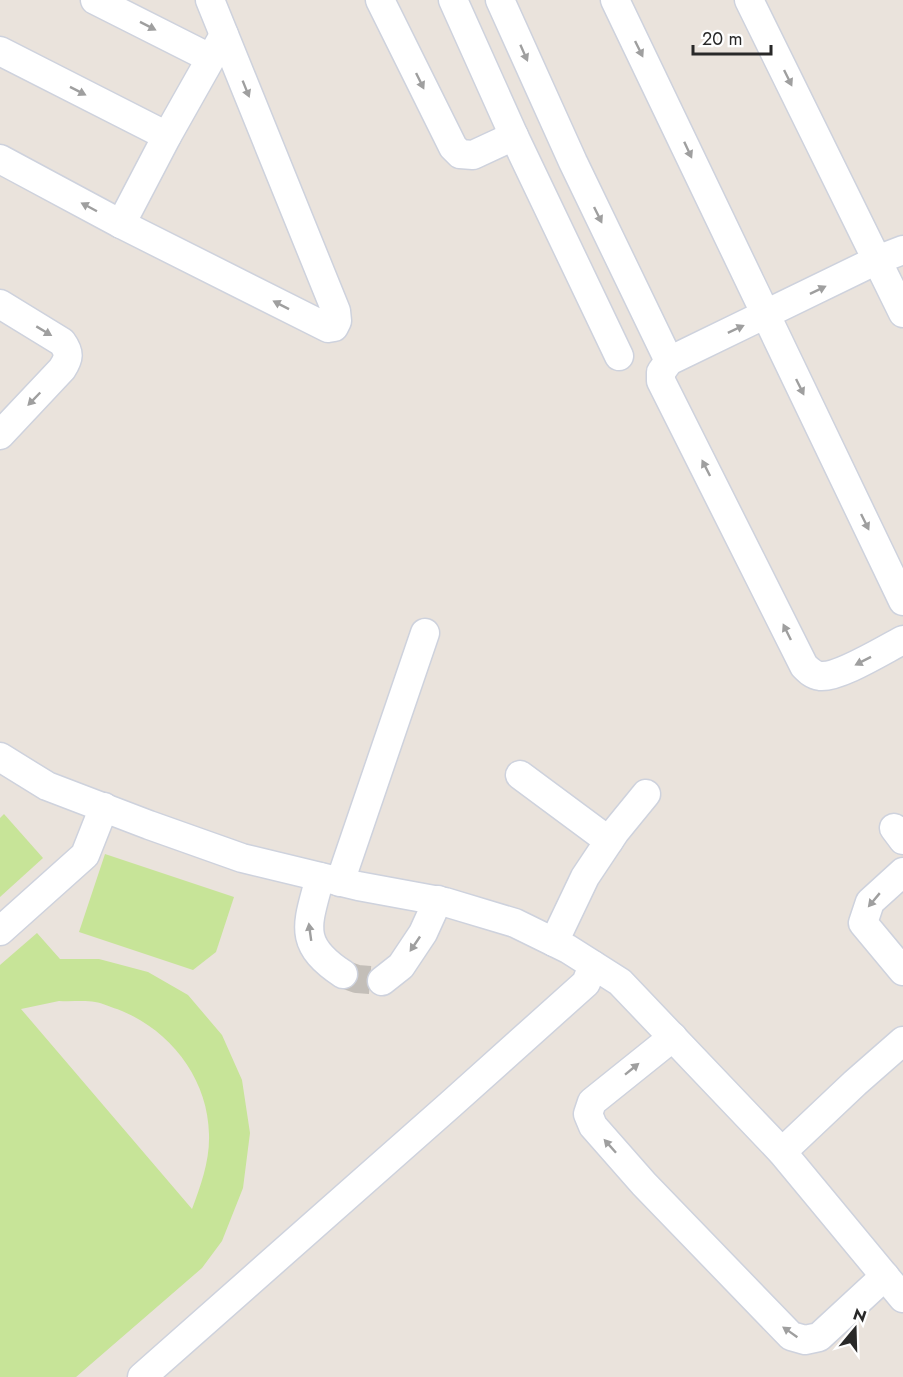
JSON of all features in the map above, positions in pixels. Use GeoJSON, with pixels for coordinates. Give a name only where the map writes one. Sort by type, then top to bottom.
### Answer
{"type":"FeatureCollection","features":[{"type":"Feature","properties":{"kind":"lane"},"geometry":{"type":"LineString","coordinates":[[95,0],[217,47]]}},
{"type":"Feature","properties":{"kind":"lane"},"geometry":{"type":"LineString","coordinates":[[0,159],[121,224],[328,328],[334,327],[337,321],[336,311],[217,47],[210,0]]}},
{"type":"Feature","properties":{"kind":"lane"},"geometry":{"type":"LineString","coordinates":[[380,0],[453,147],[459,154],[473,155],[514,135]]}},
{"type":"Feature","properties":{"kind":"lane"},"geometry":{"type":"LineString","coordinates":[[453,0],[619,356]]}},
{"type":"Feature","properties":{"kind":"lane"},"geometry":{"type":"LineString","coordinates":[[500,0],[573,162],[669,361]]}},
{"type":"Feature","properties":{"kind":"lane"},"geometry":{"type":"LineString","coordinates":[[615,0],[903,600]]}},
{"type":"Feature","properties":{"kind":"lane"},"geometry":{"type":"LineString","coordinates":[[749,0],[890,255],[903,313]]}},
{"type":"Feature","properties":{"kind":"lane"},"geometry":{"type":"LineString","coordinates":[[121,224],[217,47]]}},
{"type":"Feature","properties":{"kind":"lane"},"geometry":{"type":"LineString","coordinates":[[0,51],[167,136]]}},
{"type":"Feature","properties":{"kind":"lane"},"geometry":{"type":"LineString","coordinates":[[890,255],[669,361],[661,372],[661,381],[804,666],[811,673],[821,676],[836,674],[903,640]]}},
{"type":"Feature","properties":{"kind":"lane"},"geometry":{"type":"LineString","coordinates":[[0,304],[62,342],[68,351],[69,359],[2,430]]}},
{"type":"Feature","properties":{"kind":"lane"},"geometry":{"type":"LineString","coordinates":[[343,974],[325,963],[309,937],[309,922],[330,879],[426,633]]}},
{"type":"Feature","properties":{"kind":"lane"},"geometry":{"type":"LineString","coordinates":[[0,757],[47,786],[242,858],[330,879],[438,900],[515,922],[594,965],[620,982],[673,1037],[783,1152],[894,1287],[819,1336],[805,1340],[790,1336],[644,1184],[593,1126],[588,1114],[592,1102],[673,1037]]}},
{"type":"Feature","properties":{"kind":"lane"},"geometry":{"type":"LineString","coordinates":[[520,776],[609,841]]}},
{"type":"Feature","properties":{"kind":"lane"},"geometry":{"type":"LineString","coordinates":[[554,942],[585,877],[609,841],[646,794]]}},
{"type":"Feature","properties":{"kind":"lane"},"geometry":{"type":"LineString","coordinates":[[0,931],[85,855],[104,807]]}},
{"type":"Feature","properties":{"kind":"lane"},"geometry":{"type":"LineString","coordinates":[[903,872],[870,902],[863,923],[903,971]]}},
{"type":"Feature","properties":{"kind":"lane"},"geometry":{"type":"LineString","coordinates":[[382,981],[400,966],[423,933],[438,900]]}},
{"type":"Feature","properties":{"kind":"lane"},"geometry":{"type":"LineString","coordinates":[[142,1377],[586,983],[594,965]]}},
{"type":"Feature","properties":{"kind":"lane"},"geometry":{"type":"LineString","coordinates":[[783,1152],[903,1041]]}},
{"type":"Feature","properties":{"kind":"green space"},"geometry":{"type":"Polygon","coordinates":[[[4,814],[43,858],[0,897],[0,818],[4,814]]]}},
{"type":"Feature","properties":{"kind":"green space"},"geometry":{"type":"Polygon","coordinates":[[[105,854],[234,897],[216,952],[193,970],[79,932],[105,854]]]}},
{"type":"Feature","properties":{"kind":"green space"},"geometry":{"type":"Polygon","coordinates":[[[37,933],[60,959],[99,959],[148,972],[188,995],[222,1035],[242,1080],[250,1133],[243,1188],[222,1241],[202,1268],[76,1377],[0,1377],[0,965],[37,933]],[[59,1001],[21,1009],[192,1209],[202,1182],[209,1144],[207,1113],[193,1074],[168,1042],[136,1017],[98,1003],[59,1001]]]}},
{"type":"Feature","properties":{"kind":"tunnel"},"geometry":{"type":"LineString","coordinates":[[343,974],[357,979],[382,981]]}}]}
